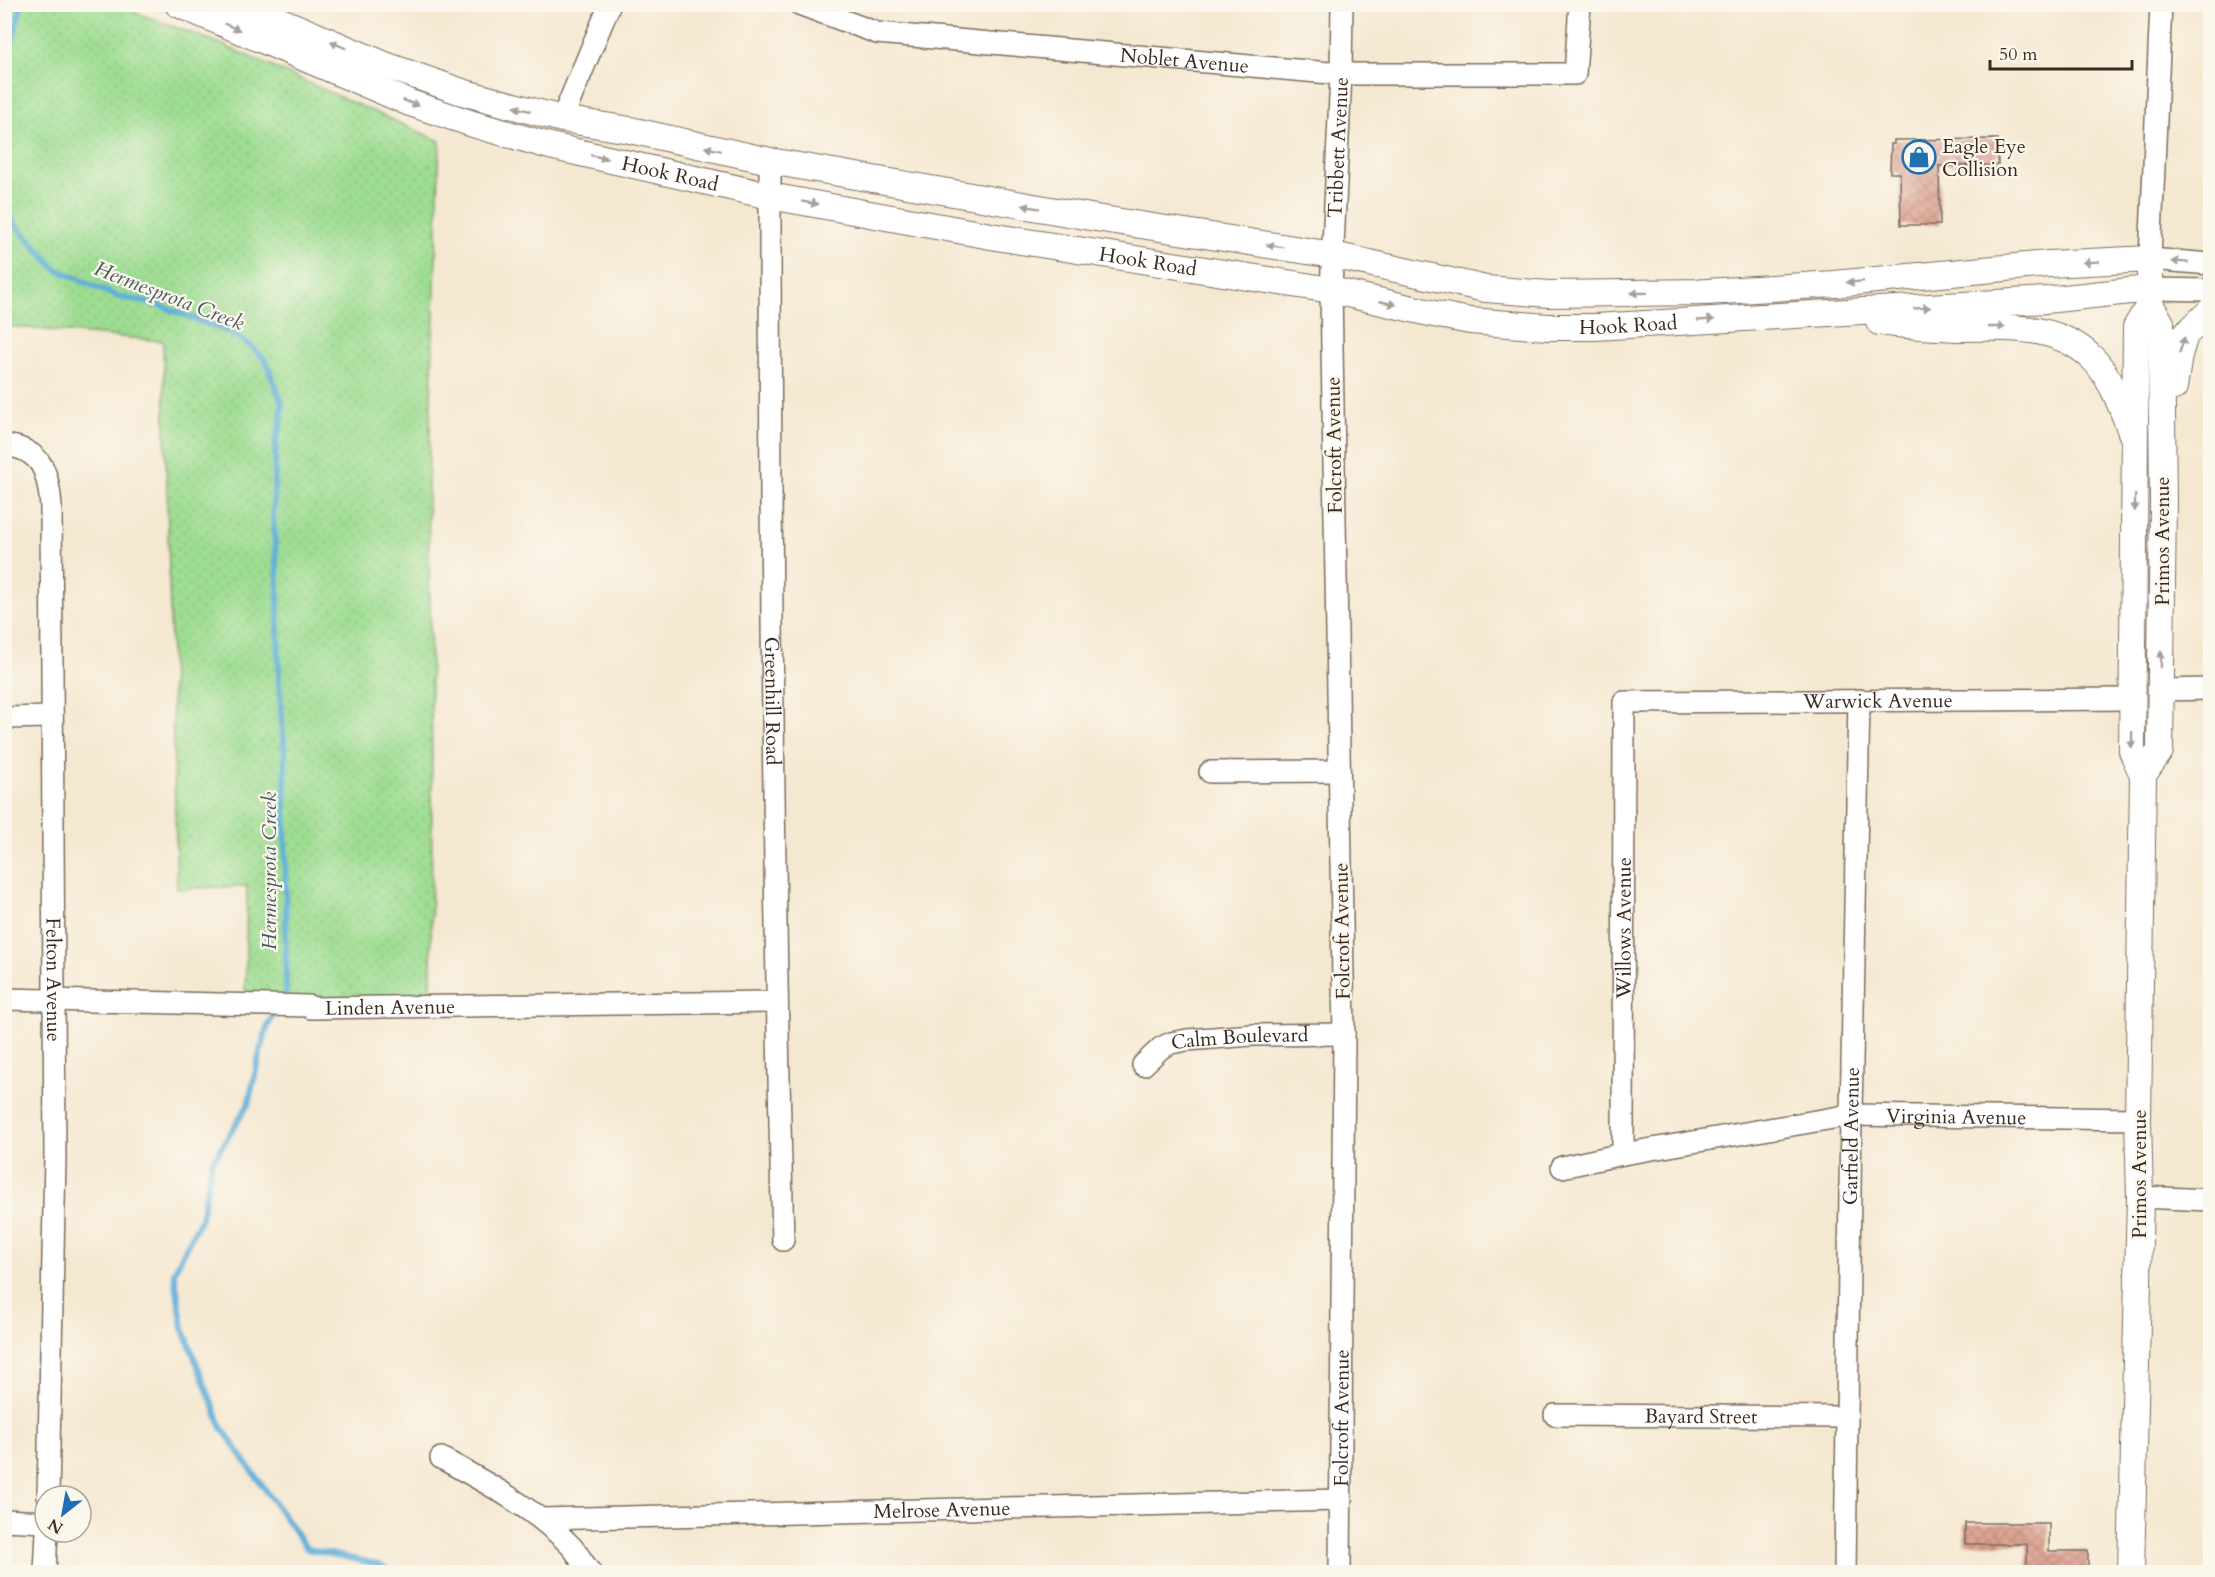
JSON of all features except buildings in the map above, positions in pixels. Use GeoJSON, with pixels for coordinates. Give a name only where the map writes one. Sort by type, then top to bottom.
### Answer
{"type":"FeatureCollection","features":[{"type":"Feature","properties":{"kind":"main road","name":"Hook Road"},"geometry":{"type":"LineString","coordinates":[[178,4],[410,103],[476,125],[560,148],[770,196],[1002,238],[1331,290],[1470,321],[1548,327],[1595,327],[2149,296]]}},
{"type":"Feature","properties":{"kind":"main road","name":"Hook Road"},"geometry":{"type":"LineString","coordinates":[[241,4],[385,65],[512,107],[562,119],[630,130],[770,161],[1102,219],[1333,255],[1477,287],[1550,294],[1706,292],[1834,284],[2048,264],[2150,259]]}},
{"type":"Feature","properties":{"kind":"main road","name":"Primos Avenue"},"geometry":{"type":"LineString","coordinates":[[2131,1572],[2140,1197],[2138,1119],[2143,775],[2132,751],[2136,327],[2149,296],[2150,259]]}},
{"type":"Feature","properties":{"kind":"main road","name":"Primos Avenue"},"geometry":{"type":"LineString","coordinates":[[2143,775],[2160,751],[2161,690],[2163,443],[2161,323],[2149,296]]}},
{"type":"Feature","properties":{"kind":"main road"},"geometry":{"type":"LineString","coordinates":[[2163,443],[2179,355],[2185,335],[2211,311]]}},
{"type":"Feature","properties":{"kind":"main road"},"geometry":{"type":"LineString","coordinates":[[1834,313],[1921,327],[2016,327],[2052,334],[2084,351],[2097,363],[2111,384],[2136,444]]}},
{"type":"Feature","properties":{"kind":"street"},"geometry":{"type":"LineString","coordinates":[[562,119],[610,4]]}},
{"type":"Feature","properties":{"kind":"street","name":"Noblet Avenue"},"geometry":{"type":"LineString","coordinates":[[799,4],[877,33],[1341,74],[1575,74],[1580,4]]}},
{"type":"Feature","properties":{"kind":"street","name":"Tribbett Avenue"},"geometry":{"type":"LineString","coordinates":[[1331,290],[1342,4]]}},
{"type":"Feature","properties":{"kind":"street","name":"Primos Avenue"},"geometry":{"type":"LineString","coordinates":[[2150,259],[2161,4]]}},
{"type":"Feature","properties":{"kind":"street","name":"Greenhill Road"},"geometry":{"type":"LineString","coordinates":[[770,161],[771,599],[776,1002],[783,1240]]}},
{"type":"Feature","properties":{"kind":"street"},"geometry":{"type":"LineString","coordinates":[[2150,259],[2211,264]]}},
{"type":"Feature","properties":{"kind":"street","name":"Folcroft Avenue"},"geometry":{"type":"LineString","coordinates":[[1331,290],[1344,1034],[1340,1572]]}},
{"type":"Feature","properties":{"kind":"street"},"geometry":{"type":"LineString","coordinates":[[2149,296],[2211,290]]}},
{"type":"Feature","properties":{"kind":"street","name":"Felton Avenue"},"geometry":{"type":"LineString","coordinates":[[4,445],[28,451],[41,463],[48,481],[51,506],[52,999],[55,1158],[48,1484]]}},
{"type":"Feature","properties":{"kind":"street"},"geometry":{"type":"LineString","coordinates":[[2161,690],[2211,689]]}},
{"type":"Feature","properties":{"kind":"street","name":"Warwick Avenue"},"geometry":{"type":"LineString","coordinates":[[1624,702],[2133,699]]}},
{"type":"Feature","properties":{"kind":"street","name":"Garfield Avenue"},"geometry":{"type":"LineString","coordinates":[[1845,1572],[1859,700]]}},
{"type":"Feature","properties":{"kind":"street","name":"Willows Avenue"},"geometry":{"type":"LineString","coordinates":[[1623,1154],[1624,702]]}},
{"type":"Feature","properties":{"kind":"street"},"geometry":{"type":"LineString","coordinates":[[4,718],[52,717]]}},
{"type":"Feature","properties":{"kind":"street"},"geometry":{"type":"LineString","coordinates":[[1210,772],[1338,771]]}},
{"type":"Feature","properties":{"kind":"street","name":"Linden Avenue"},"geometry":{"type":"LineString","coordinates":[[4,999],[309,1006],[311,1008],[776,1002]]}},
{"type":"Feature","properties":{"kind":"street","name":"Calm Boulevard"},"geometry":{"type":"LineString","coordinates":[[1143,1065],[1161,1048],[1171,1043],[1187,1040],[1252,1035],[1344,1034]]}},
{"type":"Feature","properties":{"kind":"street","name":"Virginia Avenue"},"geometry":{"type":"LineString","coordinates":[[1562,1167],[1623,1154],[1851,1116],[2138,1119]]}},
{"type":"Feature","properties":{"kind":"street"},"geometry":{"type":"LineString","coordinates":[[2140,1197],[2211,1200]]}},
{"type":"Feature","properties":{"kind":"street","name":"Bayard Street"},"geometry":{"type":"LineString","coordinates":[[1555,1415],[1847,1417]]}},
{"type":"Feature","properties":{"kind":"street"},"geometry":{"type":"LineString","coordinates":[[441,1458],[486,1482],[542,1519],[573,1548],[590,1572]]}},
{"type":"Feature","properties":{"kind":"street","name":"Melrose Avenue"},"geometry":{"type":"LineString","coordinates":[[542,1519],[1341,1500]]}},
{"type":"Feature","properties":{"kind":"street"},"geometry":{"type":"LineString","coordinates":[[4,1520],[33,1521]]}},
{"type":"Feature","properties":{"kind":"street"},"geometry":{"type":"LineString","coordinates":[[45,1572],[46,1544]]}},
{"type":"Feature","properties":{"kind":"green space"},"geometry":{"type":"Polygon","coordinates":[[[4,5],[115,5],[216,42],[440,141],[428,489],[432,759],[431,1007],[245,1006],[247,886],[177,889],[163,341],[5,326],[4,5]]]}},
{"type":"Feature","properties":{"kind":"waterway","name":"Hermesprota Creek"},"geometry":{"type":"LineString","coordinates":[[4,71],[22,4]]}},
{"type":"Feature","properties":{"kind":"waterway","name":"Hermesprota Creek"},"geometry":{"type":"LineString","coordinates":[[4,207],[13,222],[56,269],[116,296],[158,305],[231,333],[251,346],[266,361],[282,403],[281,423],[276,439],[273,517],[278,583],[279,683],[285,756],[286,992],[282,1000]]}},
{"type":"Feature","properties":{"kind":"waterway","name":"Hermesprota Creek"},"geometry":{"type":"LineString","coordinates":[[277,1009],[268,1025],[261,1048],[248,1105],[212,1162],[201,1218],[174,1272],[183,1328],[222,1428],[307,1549],[377,1564],[393,1572]]}},
{"type":"Feature","properties":{"kind":"place","name":"Eagle Eye Collision"},"geometry":{"type":"Point","coordinates":[1919,157]}}]}
